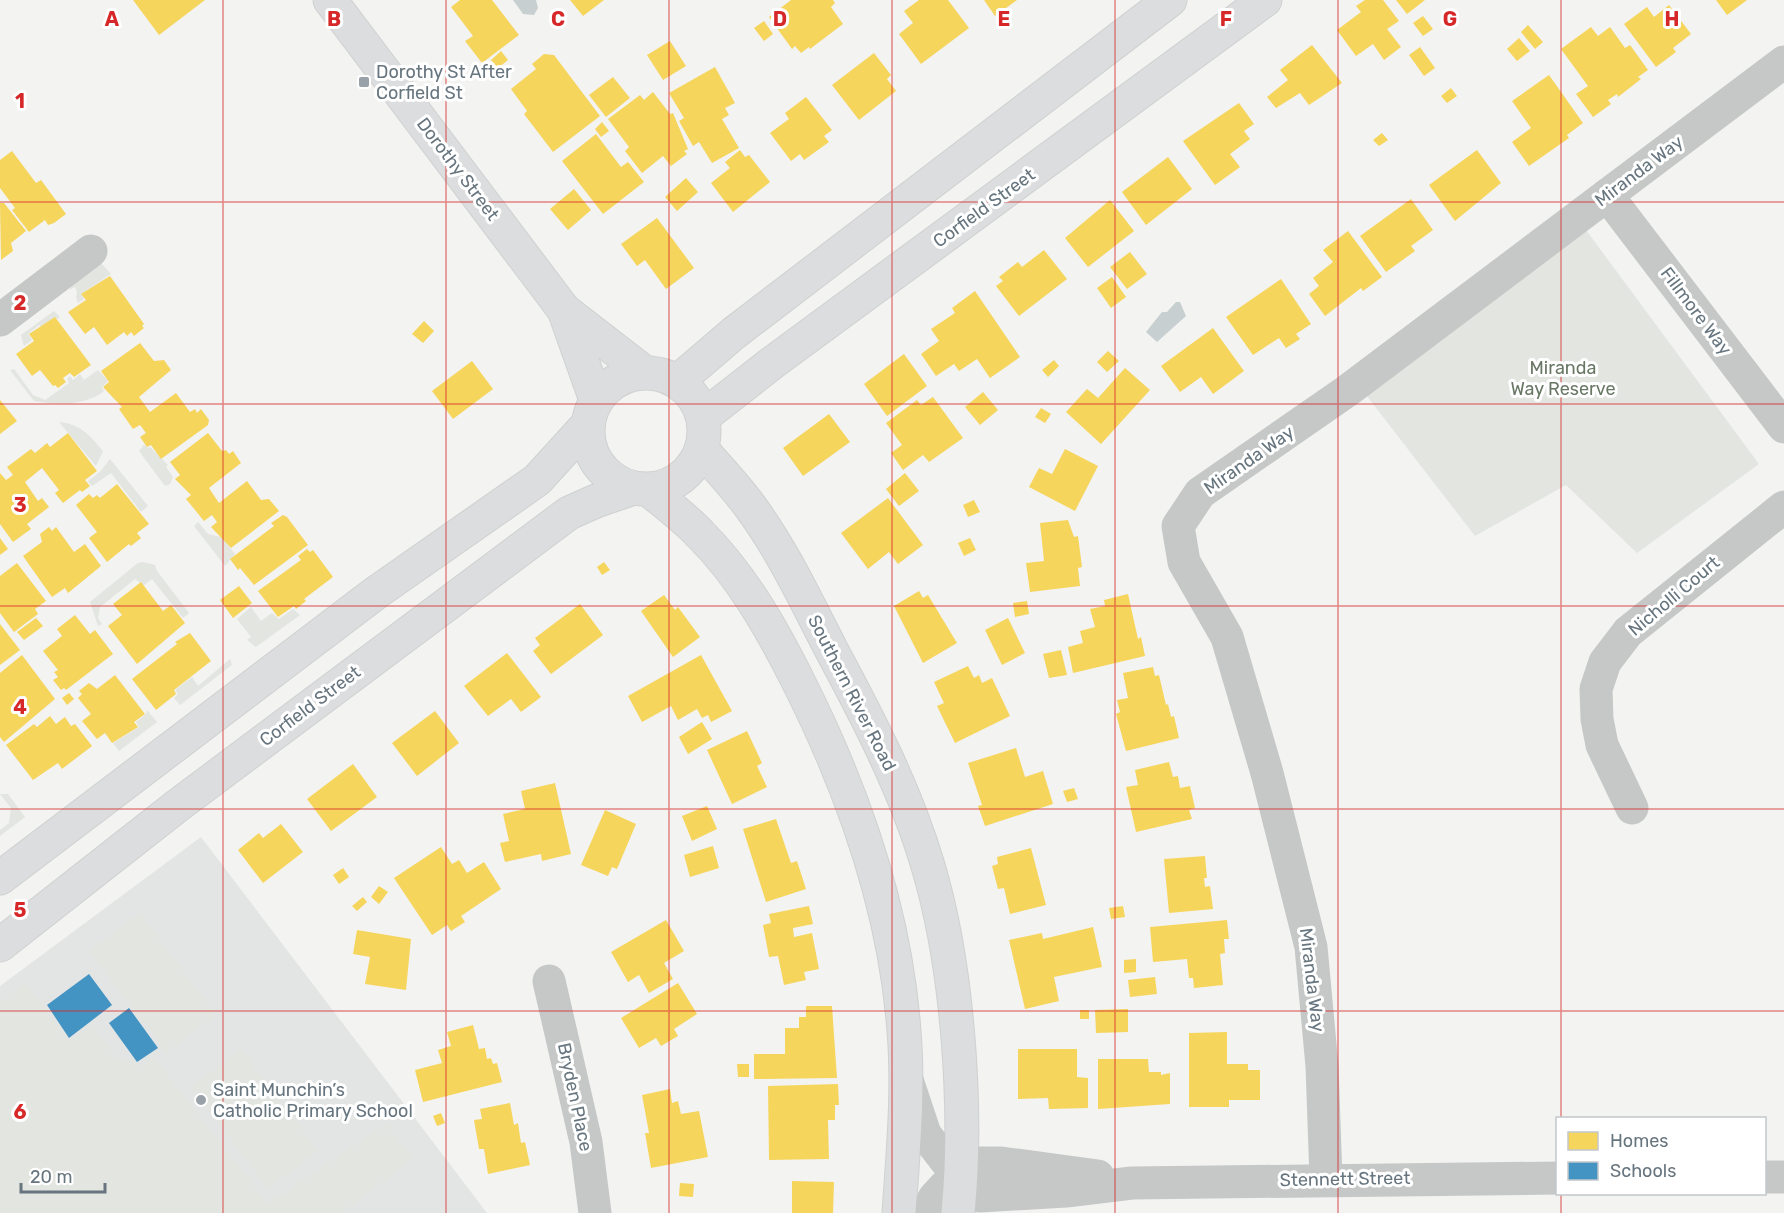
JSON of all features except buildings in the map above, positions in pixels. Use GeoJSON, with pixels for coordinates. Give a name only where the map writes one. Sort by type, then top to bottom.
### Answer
{"type":"FeatureCollection","features":[{"type":"Feature","properties":{"kind":"main road","name":"Dorothy Street"},"geometry":{"type":"LineString","coordinates":[[330,0],[564,310],[644,372]]}},
{"type":"Feature","properties":{"kind":"main road"},"geometry":{"type":"LineString","coordinates":[[678,381],[734,333],[1170,0]]}},
{"type":"Feature","properties":{"kind":"main road","name":"Corfield Street"},"geometry":{"type":"LineString","coordinates":[[703,417],[772,363],[1265,0]]}},
{"type":"Feature","properties":{"kind":"main road","name":"Dorothy Street"},"geometry":{"type":"LineString","coordinates":[[564,310],[592,412]]}},
{"type":"Feature","properties":{"kind":"main road"},"geometry":{"type":"LineString","coordinates":[[0,878],[377,592],[537,480],[592,412],[609,385],[626,375],[644,372],[662,374],[678,381],[693,396],[703,417],[705,434],[702,450],[693,466],[681,478],[666,486],[641,489]]}},
{"type":"Feature","properties":{"kind":"main road"},"geometry":{"type":"LineString","coordinates":[[592,412],[588,441],[594,458],[604,472],[618,482],[641,489],[700,533],[741,584],[772,630],[822,729],[852,801],[889,930],[904,1032],[906,1077],[899,1213]]}},
{"type":"Feature","properties":{"kind":"main road","name":"Southern River Road"},"geometry":{"type":"LineString","coordinates":[[702,450],[753,509],[782,556],[883,748],[928,866],[949,959],[958,1061],[961,1177],[958,1213]]}},
{"type":"Feature","properties":{"kind":"main road","name":"Corfield Street"},"geometry":{"type":"LineString","coordinates":[[0,945],[177,806],[569,513],[596,501],[641,489]]}},
{"type":"Feature","properties":{"kind":"street","name":"Miranda Way"},"geometry":{"type":"LineString","coordinates":[[1326,1179],[1322,1066],[1311,947],[1267,773],[1227,637],[1184,562],[1178,526],[1200,493],[1347,390],[1784,62]]}},
{"type":"Feature","properties":{"kind":"street","name":"Fillmore Way"},"geometry":{"type":"LineString","coordinates":[[1607,195],[1784,427]]}},
{"type":"Feature","properties":{"kind":"street"},"geometry":{"type":"LineString","coordinates":[[0,320],[91,251]]}},
{"type":"Feature","properties":{"kind":"street","name":"Nicholli Court"},"geometry":{"type":"LineString","coordinates":[[1632,808],[1602,745],[1597,719],[1596,690],[1605,662],[1628,632],[1784,507]]}},
{"type":"Feature","properties":{"kind":"street","name":"Bryden Place"},"geometry":{"type":"LineString","coordinates":[[549,981],[586,1142],[595,1213]]}},
{"type":"Feature","properties":{"kind":"street"},"geometry":{"type":"LineString","coordinates":[[906,1077],[925,1134],[961,1177]]}},
{"type":"Feature","properties":{"kind":"street","name":"Stennett Street"},"geometry":{"type":"LineString","coordinates":[[928,1213],[934,1198],[944,1187],[980,1163],[1001,1162],[1071,1171],[1132,1183],[1556,1178]]}},
{"type":"Feature","properties":{"kind":"street"},"geometry":{"type":"LineString","coordinates":[[1766,1177],[1784,1177]]}},
{"type":"Feature","properties":{"kind":"shaded area"},"geometry":{"type":"Polygon","coordinates":[[[513,0],[536,0],[538,8],[534,15],[523,14],[513,0]]]}},
{"type":"Feature","properties":{"kind":"shaded area"},"geometry":{"type":"Polygon","coordinates":[[[1176,302],[1180,302],[1186,316],[1157,342],[1146,332],[1162,312],[1167,312],[1176,302]]]}},
{"type":"Feature","properties":{"kind":"shaded area","name":"Saint Munchin’s Catholic Primary School"},"geometry":{"type":"Polygon","coordinates":[[[201,837],[487,1213],[0,1213],[0,986],[201,837]]]}},
{"type":"Feature","properties":{"kind":"green space","name":"Miranda Way Reserve"},"geometry":{"type":"Polygon","coordinates":[[[1586,230],[1759,464],[1637,553],[1566,485],[1475,536],[1363,391],[1586,230]]]}},
{"type":"Feature","properties":{"kind":"green space"},"geometry":{"type":"Polygon","coordinates":[[[101,263],[111,274],[81,294],[84,299],[78,303],[75,287],[70,290],[72,282],[101,263]]]}},
{"type":"Feature","properties":{"kind":"green space"},"geometry":{"type":"Polygon","coordinates":[[[54,311],[60,317],[57,319],[55,317],[42,327],[39,325],[28,334],[32,340],[24,346],[21,335],[54,311]]]}},
{"type":"Feature","properties":{"kind":"green space"},"geometry":{"type":"Polygon","coordinates":[[[14,369],[33,395],[45,400],[69,383],[67,379],[70,376],[73,380],[80,374],[84,380],[98,370],[108,381],[102,387],[104,391],[80,402],[61,404],[34,401],[10,370],[14,369]]]}},
{"type":"Feature","properties":{"kind":"green space"},"geometry":{"type":"Polygon","coordinates":[[[59,422],[79,428],[89,435],[103,451],[96,466],[59,422]]]}},
{"type":"Feature","properties":{"kind":"green space"},"geometry":{"type":"Polygon","coordinates":[[[144,445],[150,447],[168,465],[166,467],[173,477],[170,484],[165,486],[139,451],[144,445]]]}},
{"type":"Feature","properties":{"kind":"green space"},"geometry":{"type":"Polygon","coordinates":[[[110,459],[148,506],[141,512],[111,473],[92,486],[88,481],[100,472],[110,459]]]}},
{"type":"Feature","properties":{"kind":"green space"},"geometry":{"type":"Polygon","coordinates":[[[198,522],[208,534],[221,537],[235,554],[225,566],[194,526],[198,522]]]}},
{"type":"Feature","properties":{"kind":"green space"},"geometry":{"type":"Polygon","coordinates":[[[138,563],[155,565],[157,571],[189,613],[183,618],[152,579],[144,585],[135,579],[100,607],[98,618],[102,624],[98,626],[90,602],[138,563]]]}},
{"type":"Feature","properties":{"kind":"green space"},"geometry":{"type":"Polygon","coordinates":[[[251,607],[261,621],[272,613],[279,619],[293,609],[300,615],[256,647],[247,640],[251,637],[237,619],[251,607]]]}},
{"type":"Feature","properties":{"kind":"green space"},"geometry":{"type":"Polygon","coordinates":[[[230,659],[232,665],[180,705],[174,698],[178,694],[175,690],[192,677],[198,686],[230,659]]]}},
{"type":"Feature","properties":{"kind":"green space"},"geometry":{"type":"Polygon","coordinates":[[[147,710],[157,722],[119,751],[113,743],[139,727],[136,722],[146,714],[147,710]]]}},
{"type":"Feature","properties":{"kind":"green space"},"geometry":{"type":"Polygon","coordinates":[[[0,794],[8,794],[25,817],[0,836],[0,830],[9,823],[11,808],[0,794]]]}},
{"type":"Feature","properties":{"kind":"green space"},"geometry":{"type":"Polygon","coordinates":[[[140,913],[216,1015],[166,1053],[89,951],[140,913]]]}},
{"type":"Feature","properties":{"kind":"green space"},"geometry":{"type":"Polygon","coordinates":[[[26,982],[68,1041],[92,1027],[117,1058],[125,1063],[129,1062],[130,1056],[139,1066],[154,1057],[268,1204],[386,1124],[414,1158],[342,1213],[0,1213],[0,1002],[26,982]]]}},
{"type":"Feature","properties":{"kind":"green space"},"geometry":{"type":"Polygon","coordinates":[[[241,1049],[318,1151],[268,1189],[191,1087],[241,1049]]]}},
{"type":"Feature","properties":{"kind":"place","name":"Dorothy St After Corfield St"},"geometry":{"type":"Point","coordinates":[364,82]}},
{"type":"Feature","properties":{"kind":"place","name":"Saint Munchin’s Catholic Primary School"},"geometry":{"type":"Point","coordinates":[201,1100]}}]}
